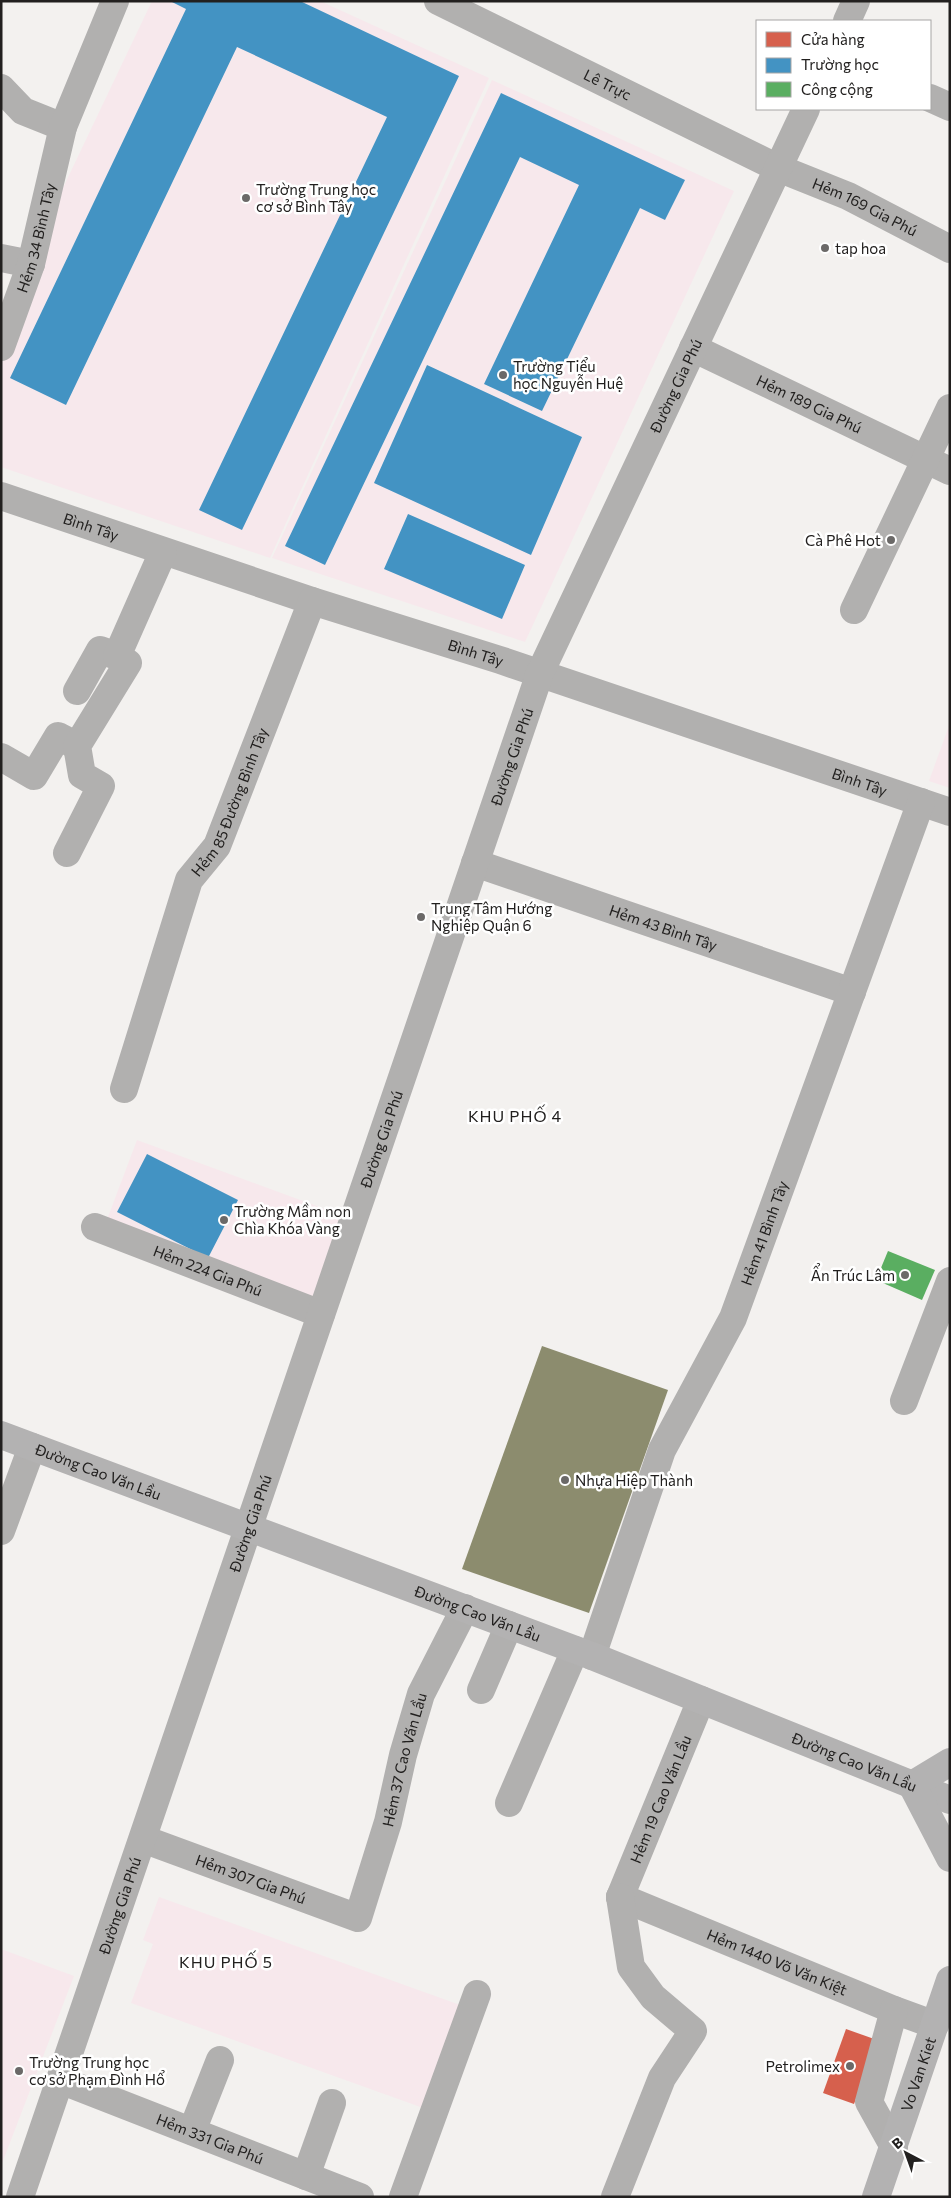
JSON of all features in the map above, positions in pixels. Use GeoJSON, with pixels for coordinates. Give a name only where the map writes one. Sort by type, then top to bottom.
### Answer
{"type":"FeatureCollection","features":[{"type":"Feature","properties":{"kind":"main road","name":"Đường Cao Văn Lầu"},"geometry":{"type":"LineString","coordinates":[[1,1435],[584,1653],[950,1800]]}},
{"type":"Feature","properties":{"kind":"main road"},"geometry":{"type":"LineString","coordinates":[[950,1762],[912,1785],[950,1858]]}},
{"type":"Feature","properties":{"kind":"main road","name":"Vo Van Kiet"},"geometry":{"type":"LineString","coordinates":[[876,2197],[950,1980]]}},
{"type":"Feature","properties":{"kind":"street","name":"Hẻm 34 Bình Tây"},"geometry":{"type":"LineString","coordinates":[[1,347],[31,264],[64,127],[115,1]]}},
{"type":"Feature","properties":{"kind":"street","name":"Lê Trực"},"geometry":{"type":"LineString","coordinates":[[438,1],[778,168]]}},
{"type":"Feature","properties":{"kind":"street"},"geometry":{"type":"LineString","coordinates":[[847,20],[856,1]]}},
{"type":"Feature","properties":{"kind":"street"},"geometry":{"type":"LineString","coordinates":[[1,88],[23,112],[64,127]]}},
{"type":"Feature","properties":{"kind":"street"},"geometry":{"type":"LineString","coordinates":[[931,98],[950,107]]}},
{"type":"Feature","properties":{"kind":"street","name":"Đường Gia Phú"},"geometry":{"type":"LineString","coordinates":[[20,2197],[540,674],[806,110]]}},
{"type":"Feature","properties":{"kind":"street","name":"Hẻm 169 Gia Phú"},"geometry":{"type":"LineString","coordinates":[[778,168],[848,196],[950,249]]}},
{"type":"Feature","properties":{"kind":"street"},"geometry":{"type":"LineString","coordinates":[[1,258],[31,264]]}},
{"type":"Feature","properties":{"kind":"street","name":"Hẻm 189 Gia Phú"},"geometry":{"type":"LineString","coordinates":[[692,348],[950,471]]}},
{"type":"Feature","properties":{"kind":"street"},"geometry":{"type":"LineString","coordinates":[[854,610],[950,408]]}},
{"type":"Feature","properties":{"kind":"street","name":"Bình Tây"},"geometry":{"type":"LineString","coordinates":[[1,496],[163,552],[540,674],[950,812]]}},
{"type":"Feature","properties":{"kind":"street"},"geometry":{"type":"LineString","coordinates":[[117,656],[163,552]]}},
{"type":"Feature","properties":{"kind":"street","name":"Hẻm 85 Đường Bình Tây"},"geometry":{"type":"LineString","coordinates":[[124,1089],[189,880],[217,846],[312,601]]}},
{"type":"Feature","properties":{"kind":"street"},"geometry":{"type":"LineString","coordinates":[[67,853],[102,786],[82,775],[78,746],[128,663],[117,656],[100,650],[77,691]]}},
{"type":"Feature","properties":{"kind":"street"},"geometry":{"type":"LineString","coordinates":[[1,757],[34,776],[58,736],[78,746]]}},
{"type":"Feature","properties":{"kind":"street","name":"Hẻm 41 Bình Tây"},"geometry":{"type":"LineString","coordinates":[[509,1803],[584,1653],[662,1450],[733,1318],[921,802]]}},
{"type":"Feature","properties":{"kind":"street","name":"Hẻm 43 Bình Tây"},"geometry":{"type":"LineString","coordinates":[[475,863],[852,992]]}},
{"type":"Feature","properties":{"kind":"street","name":"Hẻm 224 Gia Phú"},"geometry":{"type":"LineString","coordinates":[[95,1227],[321,1314]]}},
{"type":"Feature","properties":{"kind":"street"},"geometry":{"type":"LineString","coordinates":[[904,1401],[950,1282]]}},
{"type":"Feature","properties":{"kind":"street"},"geometry":{"type":"LineString","coordinates":[[1,1531],[32,1447]]}},
{"type":"Feature","properties":{"kind":"street","name":"Hẻm 37 Cao Văn Lầu"},"geometry":{"type":"LineString","coordinates":[[358,1918],[388,1822],[403,1755],[420,1694],[465,1608]]}},
{"type":"Feature","properties":{"kind":"street"},"geometry":{"type":"LineString","coordinates":[[481,1690],[509,1625]]}},
{"type":"Feature","properties":{"kind":"street","name":"Hẻm 19 Cao Văn Lầu"},"geometry":{"type":"LineString","coordinates":[[620,1897],[701,1700]]}},
{"type":"Feature","properties":{"kind":"street","name":"Hẻm 307 Gia Phú"},"geometry":{"type":"LineString","coordinates":[[143,1839],[358,1918]]}},
{"type":"Feature","properties":{"kind":"street"},"geometry":{"type":"LineString","coordinates":[[615,2197],[662,2078],[693,2031],[652,1997],[632,1967],[620,1897]]}},
{"type":"Feature","properties":{"kind":"street","name":"Hẻm 1440 Võ Văn Kiệt"},"geometry":{"type":"LineString","coordinates":[[620,1897],[894,2010],[935,2025]]}},
{"type":"Feature","properties":{"kind":"street"},"geometry":{"type":"LineString","coordinates":[[404,2197],[477,1994]]}},
{"type":"Feature","properties":{"kind":"street"},"geometry":{"type":"LineString","coordinates":[[894,2010],[869,2102],[894,2147]]}},
{"type":"Feature","properties":{"kind":"street"},"geometry":{"type":"LineString","coordinates":[[192,2131],[220,2060]]}},
{"type":"Feature","properties":{"kind":"street","name":"Hẻm 331 Gia Phú"},"geometry":{"type":"LineString","coordinates":[[60,2080],[360,2197]]}},
{"type":"Feature","properties":{"kind":"street"},"geometry":{"type":"LineString","coordinates":[[306,2176],[332,2103]]}},
{"type":"Feature","properties":{"kind":"shaded area","name":"Trường Trung học cơ sở Bình Tây"},"geometry":{"type":"Polygon","coordinates":[[[152,1],[320,1],[489,78],[270,558],[1,467],[1,318],[152,1]]]}},
{"type":"Feature","properties":{"kind":"shaded area","name":"Trường Tiểu học Nguyễn Huệ"},"geometry":{"type":"Polygon","coordinates":[[[492,80],[734,191],[525,642],[272,558],[492,80]]]}},
{"type":"Feature","properties":{"kind":"shaded area"},"geometry":{"type":"Polygon","coordinates":[[[950,723],[950,788],[929,781],[950,723]]]}},
{"type":"Feature","properties":{"kind":"shaded area","name":"Trường Mầm non Chìa Khóa Vàng"},"geometry":{"type":"Polygon","coordinates":[[[137,1140],[344,1216],[312,1301],[105,1225],[137,1140]]]}},
{"type":"Feature","properties":{"kind":"shaded area"},"geometry":{"type":"Polygon","coordinates":[[[159,1897],[463,2006],[426,2109],[131,2003],[153,1944],[143,1940],[159,1897]]]}},
{"type":"Feature","properties":{"kind":"shaded area","name":"Trường Trung học cơ sở Phạm Đình Hổ"},"geometry":{"type":"Polygon","coordinates":[[[1,1949],[74,1976],[1,2166],[1,1949]]]}},
{"type":"Feature","properties":{"kind":"building: Cửa hàng","name":"Petrolimex"},"geometry":{"type":"Polygon","coordinates":[[[846,2029],[877,2040],[854,2104],[823,2093],[846,2029]]]}},
{"type":"Feature","properties":{"kind":"building: Trường học"},"geometry":{"type":"Polygon","coordinates":[[[170,1],[300,1],[459,76],[242,530],[199,510],[387,117],[237,47],[66,405],[10,378],[186,9],[170,1]]]}},
{"type":"Feature","properties":{"kind":"building: Trường học"},"geometry":{"type":"Polygon","coordinates":[[[501,93],[685,180],[665,220],[640,208],[542,411],[484,384],[579,185],[520,157],[325,565],[285,546],[501,93]]]}},
{"type":"Feature","properties":{"kind":"building: Trường học"},"geometry":{"type":"Polygon","coordinates":[[[427,365],[582,437],[531,555],[374,483],[427,365]]]}},
{"type":"Feature","properties":{"kind":"building: Trường học"},"geometry":{"type":"Polygon","coordinates":[[[408,514],[525,565],[502,619],[384,569],[408,514]]]}},
{"type":"Feature","properties":{"kind":"building: Trường học","name":"Trường Mầm non Chìa Khóa Vàng"},"geometry":{"type":"Polygon","coordinates":[[[147,1154],[238,1200],[208,1258],[117,1212],[147,1154]]]}},
{"type":"Feature","properties":{"kind":"building: Công cộng","name":"Ẩn Trúc Lâm"},"geometry":{"type":"Polygon","coordinates":[[[888,1251],[935,1270],[922,1300],[876,1280],[888,1251]]]}},
{"type":"Feature","properties":{"kind":"building: Công nghiệp","name":"Nhựa Hiệp Thành"},"geometry":{"type":"Polygon","coordinates":[[[542,1346],[668,1390],[589,1613],[462,1569],[542,1346]]]}},
{"type":"Feature","properties":{"kind":"place","name":"Trường Trung học cơ sở Bình Tây"},"geometry":{"type":"Point","coordinates":[246,198]}},
{"type":"Feature","properties":{"kind":"place","name":"tap hoa"},"geometry":{"type":"Point","coordinates":[825,248]}},
{"type":"Feature","properties":{"kind":"place","name":"Trường Tiểu học Nguyễn Huệ"},"geometry":{"type":"Point","coordinates":[503,375]}},
{"type":"Feature","properties":{"kind":"place","name":"Cà Phê Hot"},"geometry":{"type":"Point","coordinates":[891,540]}},
{"type":"Feature","properties":{"kind":"place","name":"Trung Tâm Hướng Nghiệp Quận 6"},"geometry":{"type":"Point","coordinates":[421,917]}},
{"type":"Feature","properties":{"kind":"place","name":"Trường Mầm non Chìa Khóa Vàng"},"geometry":{"type":"Point","coordinates":[224,1220]}},
{"type":"Feature","properties":{"kind":"place","name":"Ẩn Trúc Lâm"},"geometry":{"type":"Point","coordinates":[905,1275]}},
{"type":"Feature","properties":{"kind":"place","name":"Nhựa Hiệp Thành"},"geometry":{"type":"Point","coordinates":[565,1480]}},
{"type":"Feature","properties":{"kind":"place","name":"Petrolimex"},"geometry":{"type":"Point","coordinates":[850,2066]}},
{"type":"Feature","properties":{"kind":"place","name":"Trường Trung học cơ sở Phạm Đình Hổ"},"geometry":{"type":"Point","coordinates":[19,2071]}},
{"type":"Feature","properties":{"kind":"district","name":"KHU PHỐ 4"},"geometry":{"type":"Point","coordinates":[515,1115]}},
{"type":"Feature","properties":{"kind":"district","name":"KHU PHỐ 5"},"geometry":{"type":"Point","coordinates":[226,1961]}}]}
